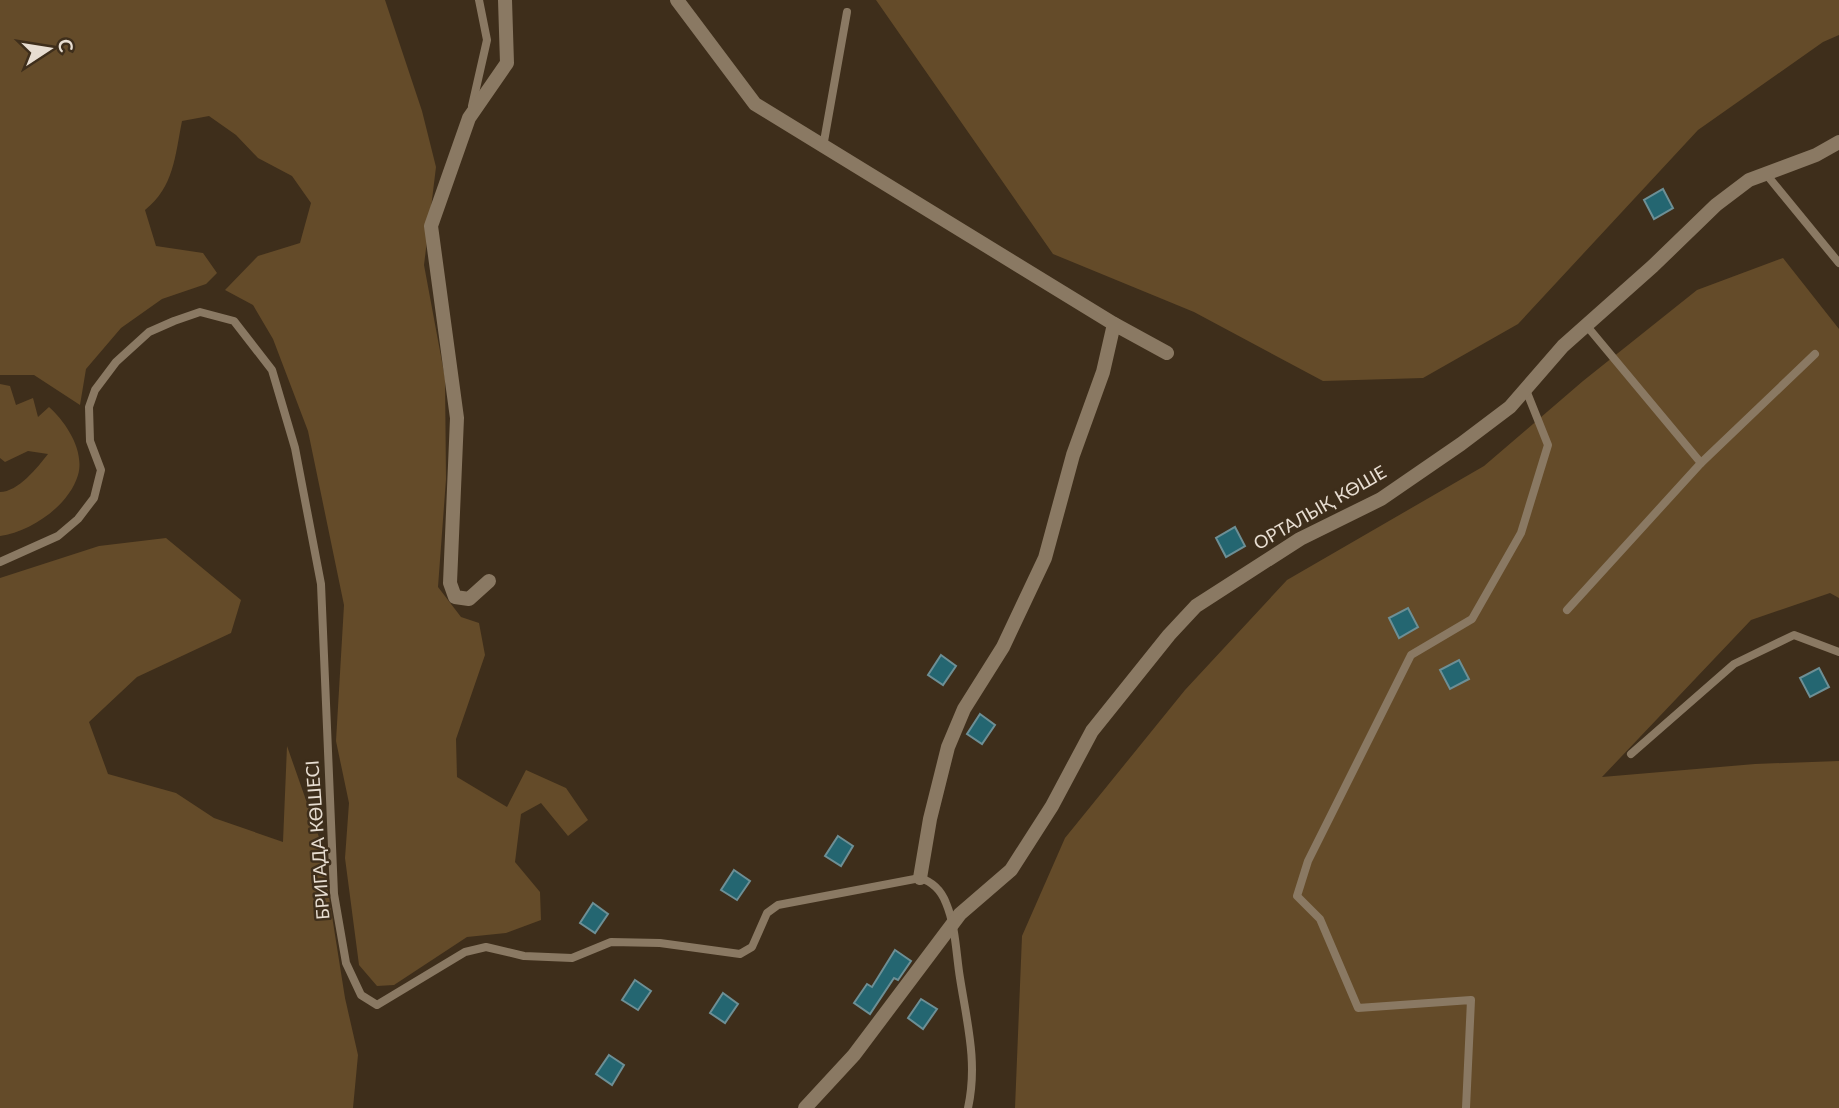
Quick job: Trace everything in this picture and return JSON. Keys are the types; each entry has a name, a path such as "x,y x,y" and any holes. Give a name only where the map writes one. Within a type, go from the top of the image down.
{"street":[{"path":"489,581 469,599 455,597 450,583 457,418 431,226 469,118 507,62 505,0"},
{"path":"677,0 755,104 1114,324 1167,353"},
{"name":"ОРТАЛЫҚ КӨШЕ","path":"805,1108 854,1055 965,910 1011,870 1039,829 1092,731 1169,635 1196,606 1300,539 1381,499 1510,407 1563,346 1716,205 1749,180 1816,155 1839,142"},
{"path":"920,878 948,747 964,709 1003,647 1045,558 1073,455 1103,372 1114,324"}],"lane":[{"path":"469,118 487,40 479,0"},
{"path":"823,147 847,12"},
{"path":"1766,174 1839,263"},
{"name":"БРИГАДА КӨШЕСІ","path":"0,562 58,536 78,519 93,498 101,470 90,441 89,407 95,390 116,362 149,332 174,321 200,312 234,321 272,370 295,448 321,584 334,894 346,963 361,995 377,1005 466,952 486,947 524,956 572,958 611,942 624,942 740,954 752,947 767,913 778,905 920,878"},
{"path":"1586,326 1701,463"},
{"path":"1567,610 1701,463 1815,354"},
{"path":"1466,1108 1471,1000 1358,1008 1321,919 1297,896 1308,862 1411,655 1472,619 1521,533 1548,444 1526,390"},
{"path":"1631,754 1734,664 1794,635 1839,652"},
{"path":"920,878 931,882 940,891 953,925 971,1035 974,1081 968,1108"}],"shaded area":[{"path":"0,0 385,0 422,111 436,167 424,265 445,378 446,479 438,587 461,617 479,623 485,655 456,739 457,777 507,807 526,770 566,788 588,820 568,836 541,803 521,814 515,862 540,892 541,920 506,933 467,937 394,985 377,986 359,965 345,858 349,803 336,741 344,605 308,431 273,339 253,305 225,290 258,256 300,243 311,203 292,176 258,158 236,135 209,116 182,121 168,181 155,201 145,210 156,246 203,253 217,273 206,284 162,299 121,328 86,369 80,405 34,375 0,375"},
{"path":"876,0 1839,0 1839,35 1823,42 1698,130 1518,324 1423,378 1323,381 1194,312 1053,254"},
{"path":"1783,258 1839,329 1839,598 1830,593 1751,620 1602,777 1755,764 1839,761 1839,1108 1015,1108 1022,936 1065,838 1185,690 1287,580 1484,466 1583,381 1697,290"},
{"path":"0,384 10,386 16,405 33,398 38,417 49,407 55,413 72,438 79,456 79,466 78,475 66,497 47,516 24,529 0,536 0,492 14,488 33,472 48,454 28,451 5,462 0,458"},
{"path":"166,538 241,600 231,633 137,677 89,722 108,774 176,793 214,818 283,842 287,746 320,840 345,998 358,1055 353,1108 0,1108 0,578 99,546"}],"building":[{"path":"1663,189 1673,208 1654,219 1644,200"},
{"path":"1235,527 1245,546 1226,557 1216,538"},
{"path":"1408,608 1418,627 1399,638 1389,618"},
{"path":"941,655 956,666 943,685 928,675"},
{"path":"1459,660 1469,679 1450,689 1440,670"},
{"path":"1819,668 1829,687 1810,697 1800,678"},
{"path":"980,714 995,725 982,744 967,734"},
{"path":"838,836 853,846 841,866 825,856"},
{"path":"734,870 750,881 737,900 721,890"},
{"path":"593,903 608,914 595,933 580,923"},
{"path":"895,950 911,961 898,980 894,978 870,1014 854,1003 867,984 872,987"},
{"path":"635,980 651,991 638,1010 622,1000"},
{"path":"723,993 738,1004 725,1023 710,1013"},
{"path":"921,999 937,1009 923,1029 908,1018"},
{"path":"609,1055 624,1065 612,1085 596,1074"}]}
